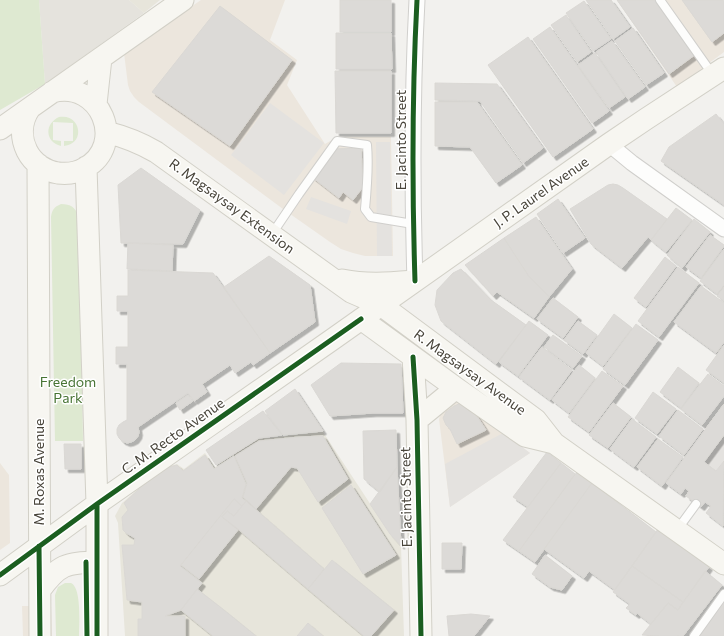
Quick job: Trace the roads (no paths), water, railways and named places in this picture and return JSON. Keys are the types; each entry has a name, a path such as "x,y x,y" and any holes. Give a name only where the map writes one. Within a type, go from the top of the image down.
{"main road":[{"path":"0,129 183,0"},
{"path":"96,104 101,58"},
{"name":"J. P. Laurel Avenue","path":"361,319 646,118 719,72"},
{"path":"30,108 24,119 22,135 27,151 32,158 49,171 61,174 75,172 86,168 101,152 106,139 106,126 102,114 96,104 83,94 76,91 60,90 52,92"},
{"name":"R. Magsaysay Extension","path":"106,132 130,138 142,143 272,234 351,292 381,305"},
{"name":"M. Roxas Avenue","path":"38,164 40,636"},
{"path":"86,168 97,504 97,636"},
{"path":"331,278 366,284 411,283 407,294 407,303 414,330"},
{"path":"351,292 361,319"},
{"name":"R. Magsaysay Avenue","path":"381,305 536,420 554,444 724,564"},
{"name":"C. M. Recto Avenue","path":"0,575 97,504 361,319"},
{"name":"R. Magsaysay Avenue","path":"361,319 525,436 554,444"},
{"name":"E. Jacinto Street","path":"413,357 422,636"},
{"path":"416,420 456,388"},
{"path":"40,590 55,572 63,567 75,563 97,562"}],"street":[{"name":"E. Jacinto Street","path":"411,283 414,69 417,0"},
{"path":"609,144 632,163 724,229"}],"lane":[{"path":"660,0 719,72"},
{"path":"272,234 337,141 368,145 367,193 365,209 371,217 413,224"},
{"path":"677,530 696,504"},
{"path":"694,636 724,594"}],"park label":[{"name":"Freedom Park","path":"68,390"}]}
